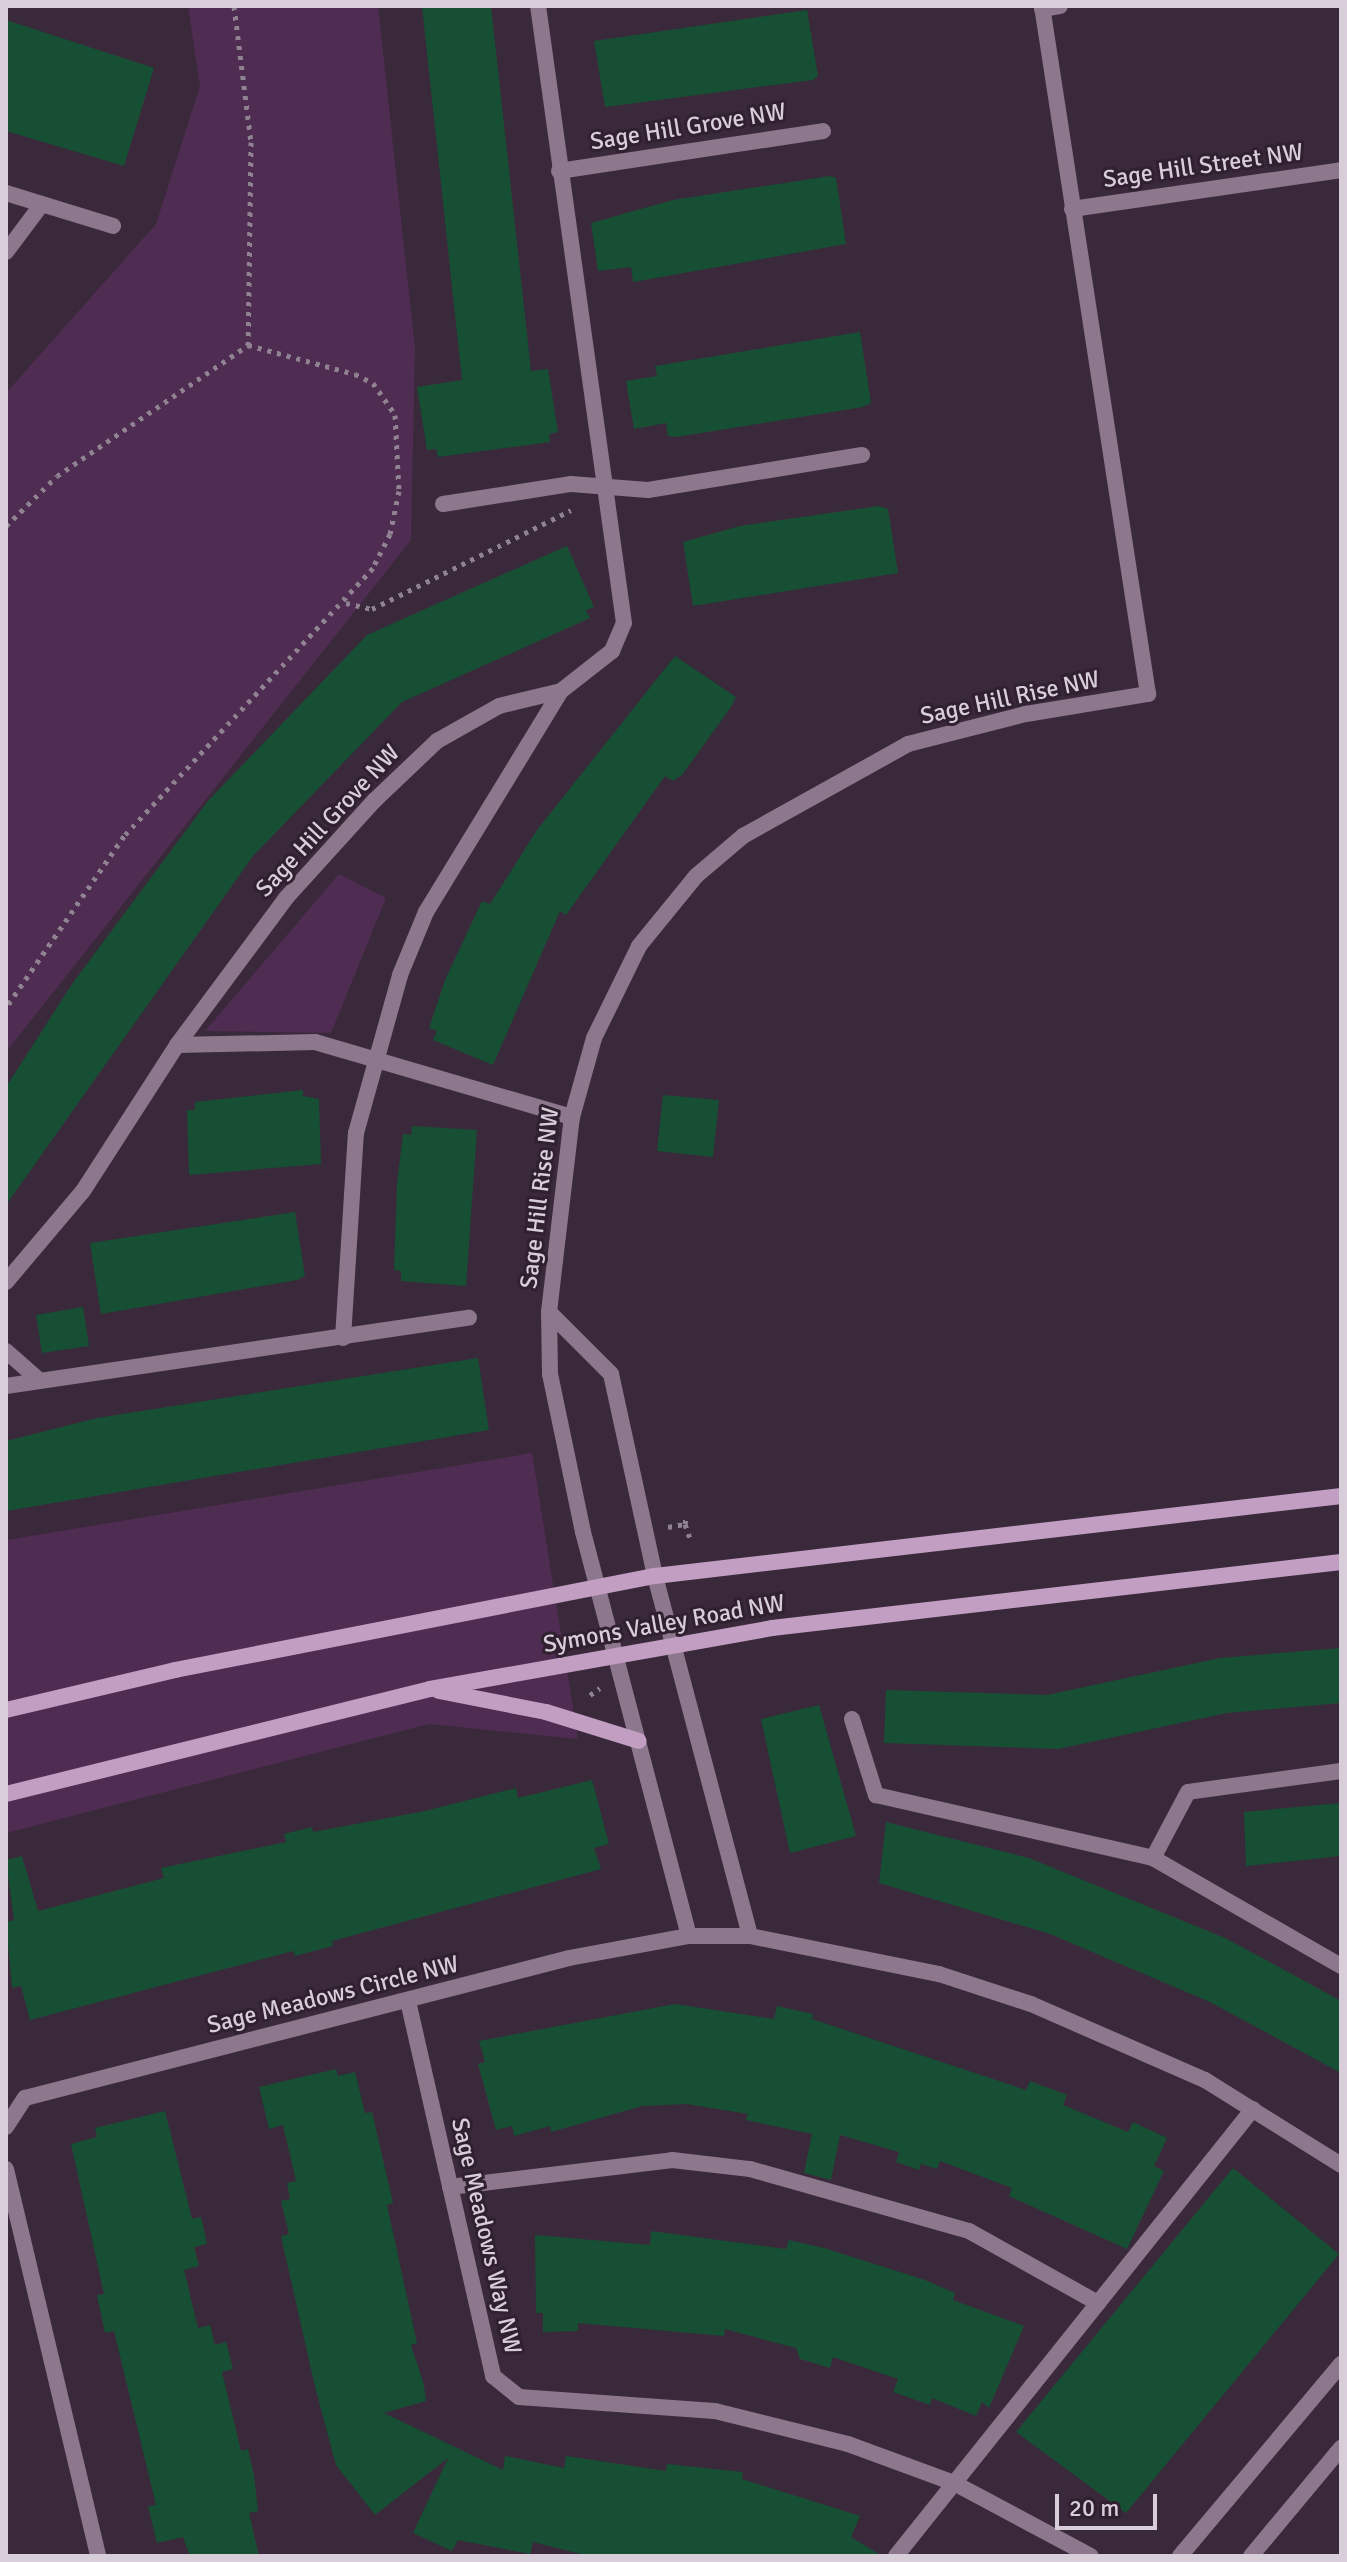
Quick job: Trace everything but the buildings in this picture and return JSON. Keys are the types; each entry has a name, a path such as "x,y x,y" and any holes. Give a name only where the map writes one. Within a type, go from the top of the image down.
{"main road":[{"name":"Symons Valley Road NW","path":"6,1710 655,1576 1341,1496"},
{"name":"Symons Valley Road NW","path":"6,1794 430,1689 674,1645 772,1628 1341,1562"},
{"path":"430,1689 557,1714 639,1741"}],"street":[{"name":"Sage Hill Grove NW","path":"343,1338 356,1133 372,1063 426,912 561,691 612,651 624,623 538,6"},
{"path":"1042,8 1060,6"},
{"name":"Sage Hill Rise NW","path":"597,1587 550,1374 549,1312 572,1117 594,1038 639,946 696,876 743,836 908,744 1026,714 1148,694 1042,8"},
{"name":"Sage Hill Grove NW","path":"559,171 823,131"},
{"name":"Sage Hill Street NW","path":"1072,209 1341,170"},
{"path":"6,193 39,208 113,226"},
{"path":"6,252 39,208"},
{"path":"443,504 571,484 648,490 862,455"},
{"name":"Sage Hill Grove NW","path":"6,1282 83,1191 177,1045 286,898 437,741 499,706 561,691"},
{"path":"177,1045 315,1042 372,1063 572,1117"},
{"name":"Sage Hill Rise NW","path":"549,1312 611,1374 655,1576"},
{"path":"6,1386 469,1318"},
{"path":"6,1351 40,1381"},
{"path":"655,1576 750,1936"},
{"path":"597,1587 689,1936"},
{"path":"852,1719 876,1795 1153,1858 1341,1966"},
{"path":"1153,1858 1188,1792 1341,1771"},
{"name":"Sage Meadows Circle NW","path":"6,2127 25,2098 569,1958 689,1936 750,1936 939,1974 1031,2004 1205,2080 1341,2165"},
{"name":"Sage Meadows Way NW","path":"408,2001 493,2376 519,2397 715,2411 848,2444 954,2483 1091,2556"},
{"path":"896,2556 1253,2109"},
{"path":"450,2187 672,2160 750,2169 969,2231 1098,2303"},
{"path":"6,2169 98,2556"},
{"path":"1180,2556 1341,2364"},
{"path":"1251,2556 1341,2448"}],"path":[{"path":"234,6 251,142 248,345"},
{"path":"6,526 57,476 248,345 355,374 373,383 395,415 400,478 390,534 346,603 124,836 6,1008"},
{"path":"346,603 372,609 571,513 571,484"},
{"path":"666,1527 685,1521 691,1541"}],"shaded area":[{"path":"188,6 378,6 415,348 411,540 6,1052 6,393 156,224 200,86"},
{"path":"339,874 386,898 331,1033 205,1031"},
{"path":"532,1453 578,1739 429,1724 6,1833 6,1540"}]}
